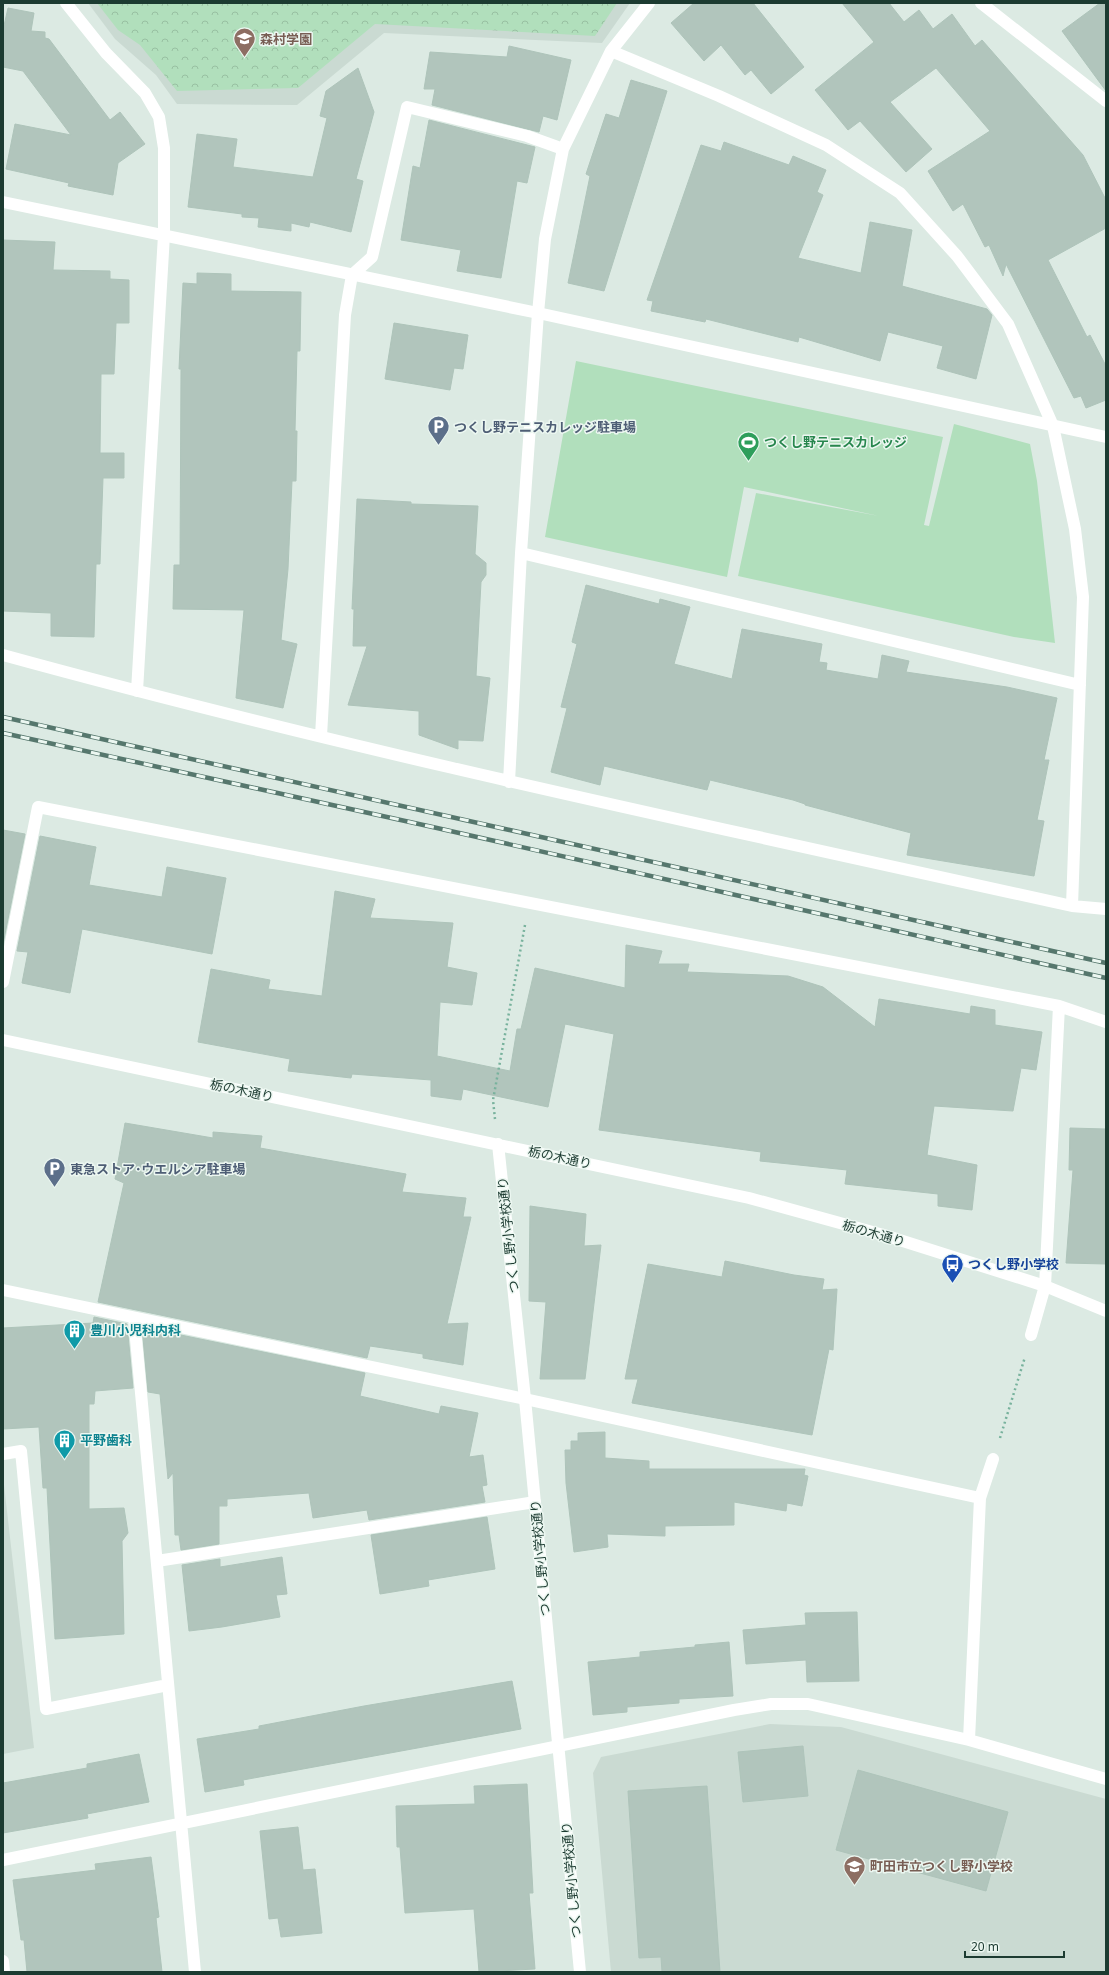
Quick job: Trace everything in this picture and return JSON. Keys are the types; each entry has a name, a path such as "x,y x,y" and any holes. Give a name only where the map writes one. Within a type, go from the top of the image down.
{"street":[{"path":"66,3 106,52 145,92 159,117 164,148 164,236 137,691"},
{"path":"509,782 521,553 538,313 545,239 563,149 611,51 649,3"},
{"path":"981,3 1106,101"},
{"path":"611,51 719,96 826,145 900,193 957,256 1008,324 1053,426 1075,529 1083,597 1072,906"},
{"path":"321,736 345,315 352,275 372,257 407,107 526,136 563,149"},
{"path":"3,202 538,313 1053,426 1106,436"},
{"path":"521,553 1080,685"},
{"path":"3,655 137,691 509,782 1072,906 1106,909"},
{"path":"3,982 38,807 1060,1006 1106,1022"},
{"path":"1031,1335 1045,1286 1060,1006"},
{"name":"栃の木通り","path":"3,1040 749,1198 887,1236 1045,1286 1106,1311"},
{"name":"つくし野小学校通り","path":"498,1144 525,1399 580,1972"},
{"path":"3,1290 525,1399 980,1498"},
{"path":"134,1318 195,1972"},
{"path":"3,1454 21,1451 46,1709 168,1685"},
{"path":"969,1740 980,1498 993,1459"},
{"path":"157,1561 535,1502"},
{"path":"3,1860 734,1710 771,1704 808,1704 969,1740 1106,1779"},
{"path":"3,1961 4,1972"}],"path":[{"path":"498,1144 493,1100 529,903"},
{"path":"993,1459 1031,1335"}],"shaded area":[{"name":"森村学園","path":"88,3 630,3 602,43 384,33 297,105 177,104 156,75 115,39"},
{"path":"3,1476 34,1748 3,1754"},
{"name":"町田市立つくし野小学校","path":"770,1724 841,1727 1106,1799 1106,1972 611,1972 593,1773 601,1757"}],"green space":[{"name":"森村学園","path":"97,3 617,3 595,36 375,24 298,88 177,91 140,45 118,30"},
{"path":"576,361 943,437 924,525 929,526 954,424 1030,444 1037,481 1055,643 1014,637 738,576 756,493 879,516 744,487 727,577 545,537"}],"building":[{"path":"694,3 753,3 804,67 771,94 751,70 745,75 721,45 704,61 671,23"},
{"path":"842,3 889,3 904,22 919,10 933,29 952,14 975,46 982,40 1083,155 1106,200 1106,228 1048,260 1087,337 1090,335 1106,366 1106,400 1086,408 1081,396 1074,398 1006,264 1003,276 989,245 985,247 963,204 953,211 928,171 990,131 936,68 890,102 932,149 906,172 860,121 848,130 815,90 874,42"},
{"path":"1100,3 1106,3 1106,91 1062,31"},
{"path":"8,8 34,13 31,31 45,32 45,38 49,39 110,120 120,112 145,144 118,163 113,195 68,186 69,183 6,169 15,124 71,135 23,71 3,67 3,30"},
{"path":"509,46 571,60 557,120 543,116 539,132 432,105 435,89 424,89 430,52 507,57"},
{"path":"358,68 374,112 356,179 363,181 351,232 310,222 309,227 291,223 291,231 258,227 259,218 242,217 242,214 188,207 197,134 237,139 233,167 313,177 327,118 320,116 326,91"},
{"path":"631,80 667,91 604,291 568,283 590,176 586,174 606,114 619,118"},
{"path":"429,120 535,147 527,183 517,181 501,278 457,271 461,250 401,240 413,166 420,168"},
{"path":"724,142 789,165 793,156 826,170 817,192 823,195 798,258 861,273 870,222 912,230 902,286 987,309 992,315 976,379 937,368 943,346 888,332 880,361 799,337 798,342 706,319 705,322 651,311 653,301 647,300 701,145 721,151"},
{"path":"3,240 55,242 53,270 110,271 110,279 129,280 129,323 116,323 114,374 101,374 100,453 124,453 124,478 103,478 100,564 96,564 94,637 51,636 51,613 3,611"},
{"path":"197,273 231,274 231,291 301,292 300,351 297,351 295,431 297,431 296,481 292,481 288,569 281,640 297,644 283,708 236,698 244,610 173,609 174,565 180,565 181,369 179,369 183,283 197,284"},
{"path":"394,323 468,335 463,369 454,368 450,390 385,379"},
{"path":"357,499 411,502 411,504 478,506 475,554 486,563 486,575 481,582 476,676 490,678 483,741 458,740 458,749 419,735 419,711 348,705 367,646 353,646 354,609 352,609"},
{"path":"586,585 659,604 660,599 690,607 674,664 732,679 742,629 822,644 819,662 827,663 826,670 878,679 882,655 909,661 906,672 1007,687 1057,698 1044,760 1049,760 1037,820 1044,821 1034,876 907,855 911,833 805,805 793,800 710,780 707,790 604,766 600,785 551,772 567,708 561,707 577,644 572,642"},
{"path":"3,830 25,834 3,944"},
{"path":"40,836 96,847 89,885 162,897 167,867 226,878 212,954 82,929 70,993 22,983 28,952 17,951"},
{"path":"335,891 375,899 370,918 453,923 447,967 477,973 472,1005 440,1002 437,1056 510,1071 517,1029 521,1029 535,968 625,988 626,945 662,951 658,964 689,964 687,972 788,976 823,987 875,1027 879,999 970,1014 971,1006 995,1010 995,1025 1042,1032 1036,1070 1021,1068 1013,1111 934,1106 927,1155 977,1165 972,1210 938,1206 938,1194 845,1184 847,1170 760,1161 761,1152 599,1130 614,1034 565,1024 548,1107 463,1089 461,1100 431,1096 431,1080 352,1074 351,1078 288,1071 290,1059 198,1042 211,969 270,980 268,989 322,996"},
{"path":"125,1123 213,1138 213,1132 262,1136 260,1148 406,1174 402,1192 466,1198 463,1217 471,1217 447,1324 468,1323 463,1365 423,1358 423,1354 370,1346 367,1358 98,1302 124,1183 115,1179"},
{"path":"1070,1128 1106,1129 1106,1264 1066,1263 1073,1170 1069,1170"},
{"path":"530,1206 586,1214 584,1246 601,1245 585,1379 540,1379 546,1302 529,1301"},
{"path":"725,1261 794,1275 824,1279 822,1290 837,1289 833,1350 829,1349 812,1435 632,1403 638,1379 625,1379 648,1264 722,1277"},
{"path":"94,1317 127,1324 133,1388 95,1391 94,1404 89,1404 89,1509 124,1508 128,1533 122,1541 124,1634 55,1639 47,1488 43,1488 39,1427 3,1429 3,1328 93,1323"},
{"path":"142,1327 365,1373 360,1396 439,1414 441,1406 478,1413 469,1457 483,1455 487,1485 482,1486 485,1502 369,1520 367,1510 313,1518 309,1493 227,1499 227,1506 219,1506 219,1544 181,1550 179,1535 175,1535 173,1473 168,1479 160,1394 148,1392"},
{"path":"605,1432 605,1458 649,1461 649,1469 805,1469 804,1475 808,1476 802,1506 787,1503 786,1511 734,1502 734,1525 665,1526 665,1536 607,1534 608,1547 574,1552 566,1483 565,1450 571,1450 571,1441 578,1441 578,1433"},
{"path":"487,1517 495,1569 428,1580 429,1586 380,1594 371,1535"},
{"path":"282,1557 287,1594 276,1595 280,1617 189,1631 182,1565 220,1559 220,1567"},
{"path":"857,1612 859,1681 807,1682 806,1660 746,1664 743,1630 806,1625 805,1613"},
{"path":"729,1642 733,1696 679,1699 679,1703 627,1707 627,1712 593,1715 588,1662 640,1657 640,1652"},
{"path":"512,1681 521,1729 243,1780 244,1785 205,1792 197,1739 259,1729 259,1726 364,1706"},
{"path":"803,1746 808,1796 743,1802 738,1752"},
{"path":"139,1754 149,1802 87,1814 88,1818 3,1833 3,1783 87,1768 87,1764"},
{"path":"858,1770 1008,1812 986,1891 836,1850"},
{"path":"527,1784 533,1893 529,1893 535,1969 479,1972 474,1909 405,1913 400,1847 397,1847 396,1806 475,1804 474,1786"},
{"path":"707,1786 720,1972 662,1972 661,1957 639,1958 628,1791"},
{"path":"298,1827 303,1870 315,1869 322,1933 281,1937 278,1918 269,1919 260,1831"},
{"path":"151,1857 159,1917 156,1918 162,1972 27,1972 24,1940 21,1940 13,1880 96,1870 95,1864"}],"railway":[{"path":"3,717 1106,963"},
{"path":"3,733 428,826 1106,978"}],"place":[{"name":"森村学園","path":"245,58"},
{"name":"つくし野テニスカレッジ駐車場","path":"439,446"},
{"name":"つくし野テニスカレッジ","path":"748,462"},
{"name":"東急ストア･ウエルシア駐車場","path":"54,1188"},
{"name":"つくし野小学校","path":"953,1284"},
{"name":"豊川小児科内科","path":"75,1350"},
{"name":"平野歯科","path":"65,1460"},
{"name":"町田市立つくし野小学校","path":"855,1886"}]}
